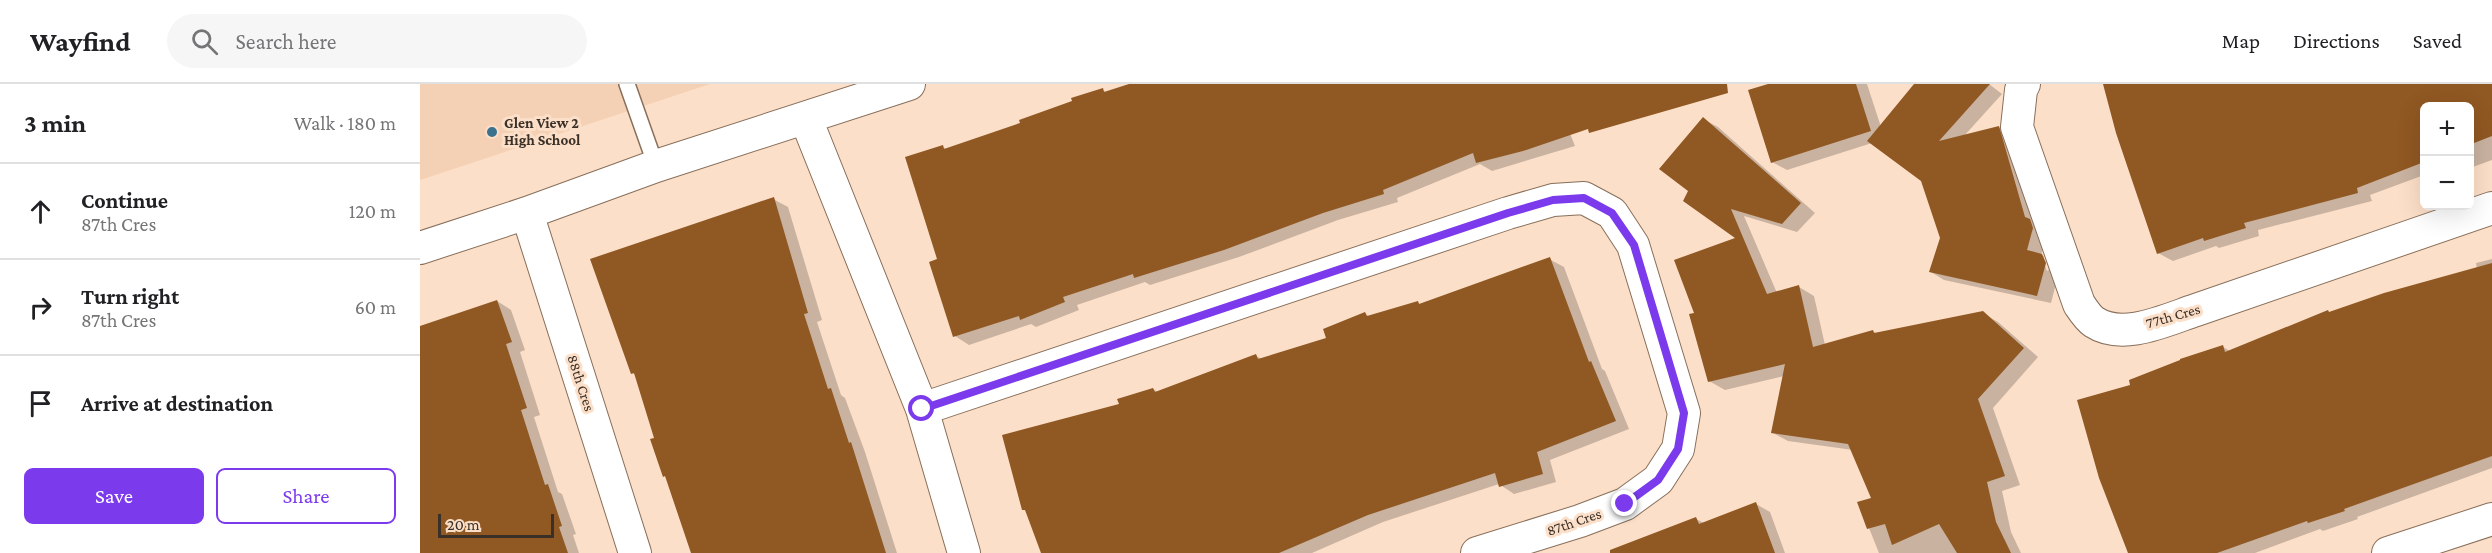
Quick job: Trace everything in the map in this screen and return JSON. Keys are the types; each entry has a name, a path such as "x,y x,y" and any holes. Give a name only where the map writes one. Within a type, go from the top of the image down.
{"street":[{"path":"420,248 527,213 656,166 909,84"},
{"name":"77th Cres","path":"2024,84 2017,127 2079,304 2093,322 2117,331 2158,322 2196,310 2492,208"},
{"path":"806,119 922,409 964,553"},
{"name":"87th Cres","path":"922,409 1508,213 1553,200 1584,198 1612,213 1634,245 1684,413 1678,449 1658,480 1625,504 1580,521 1477,553"},
{"name":"88th Cres","path":"527,213 635,553"},
{"path":"2388,553 2492,519"}],"lane":[{"path":"627,84 656,166"}],"shaded area":[{"name":"Glen View 2 High School","path":"420,84 710,84 420,180"}],"building":[{"path":"1129,84 1727,84 1728,93 1589,133 1588,129 1523,151 1476,163 1473,153 1383,190 1384,194 1323,213 1224,250 1134,278 1133,274 1063,297 1065,302 1020,320 1019,316 953,337 929,262 937,259 905,157 943,145 944,149 1020,123 1019,120 1072,101 1071,98 1103,88 1104,92"},
{"path":"1768,84 1856,84 1871,131 1771,163 1748,90"},
{"path":"1914,84 1990,84 1939,141 1999,126 2025,217 2030,219 2033,228 2027,250 2042,254 2046,263 2037,296 1929,272 1940,238 1921,181 1867,141"},
{"path":"2103,84 2492,84 2492,136 2474,143 2474,102 2420,102 2420,164 2357,188 2358,193 2244,223 2246,228 2204,241 2203,238 2157,254 2116,133"},
{"path":"1703,117 1801,203 1782,224 1731,209 1767,294 1799,285 1813,347 1873,330 1874,333 1983,311 2024,348 1978,399 2005,476 1987,482 1996,522 2011,553 1957,553 1939,524 1892,545 1885,524 1867,529 1857,502 1871,498 1848,444 1771,433 1785,364 1708,382 1689,314 1694,313 1674,260 1735,238 1683,201 1688,191 1659,169"},
{"path":"774,197 808,313 804,314 828,389 831,388 849,443 851,442 886,553 691,553 650,439 654,438 634,373 631,374 590,259"},
{"path":"1550,257 1589,362 1591,361 1616,421 1537,452 1543,474 1499,487 1495,473 1368,515 1279,553 1041,553 1025,510 1022,510 1002,435 1119,404 1117,399 1153,388 1155,392 1256,354 1258,359 1326,338 1323,329 1365,312 1367,316 1418,301 1419,304"},
{"path":"2492,263 2492,456 2344,509 2345,511 2308,523 2307,521 2217,553 2128,553 2099,478 2077,400 2130,385 2129,380 2180,359 2223,345 2225,352 2328,310 2329,312 2384,293"},
{"path":"497,300 512,342 506,344 527,408 521,410 545,485 548,484 562,526 559,527 568,553 420,553 420,326"},
{"path":"1756,502 1775,553 1610,553 1610,550 1696,517 1699,524"}],"place":[{"name":"Glen View 2 High School","path":"492,132"}],"route":[{"path":"922,409 1508,213 1553,200 1584,198 1612,213 1634,245 1684,413 1678,449 1658,480 1625,504"}]}
